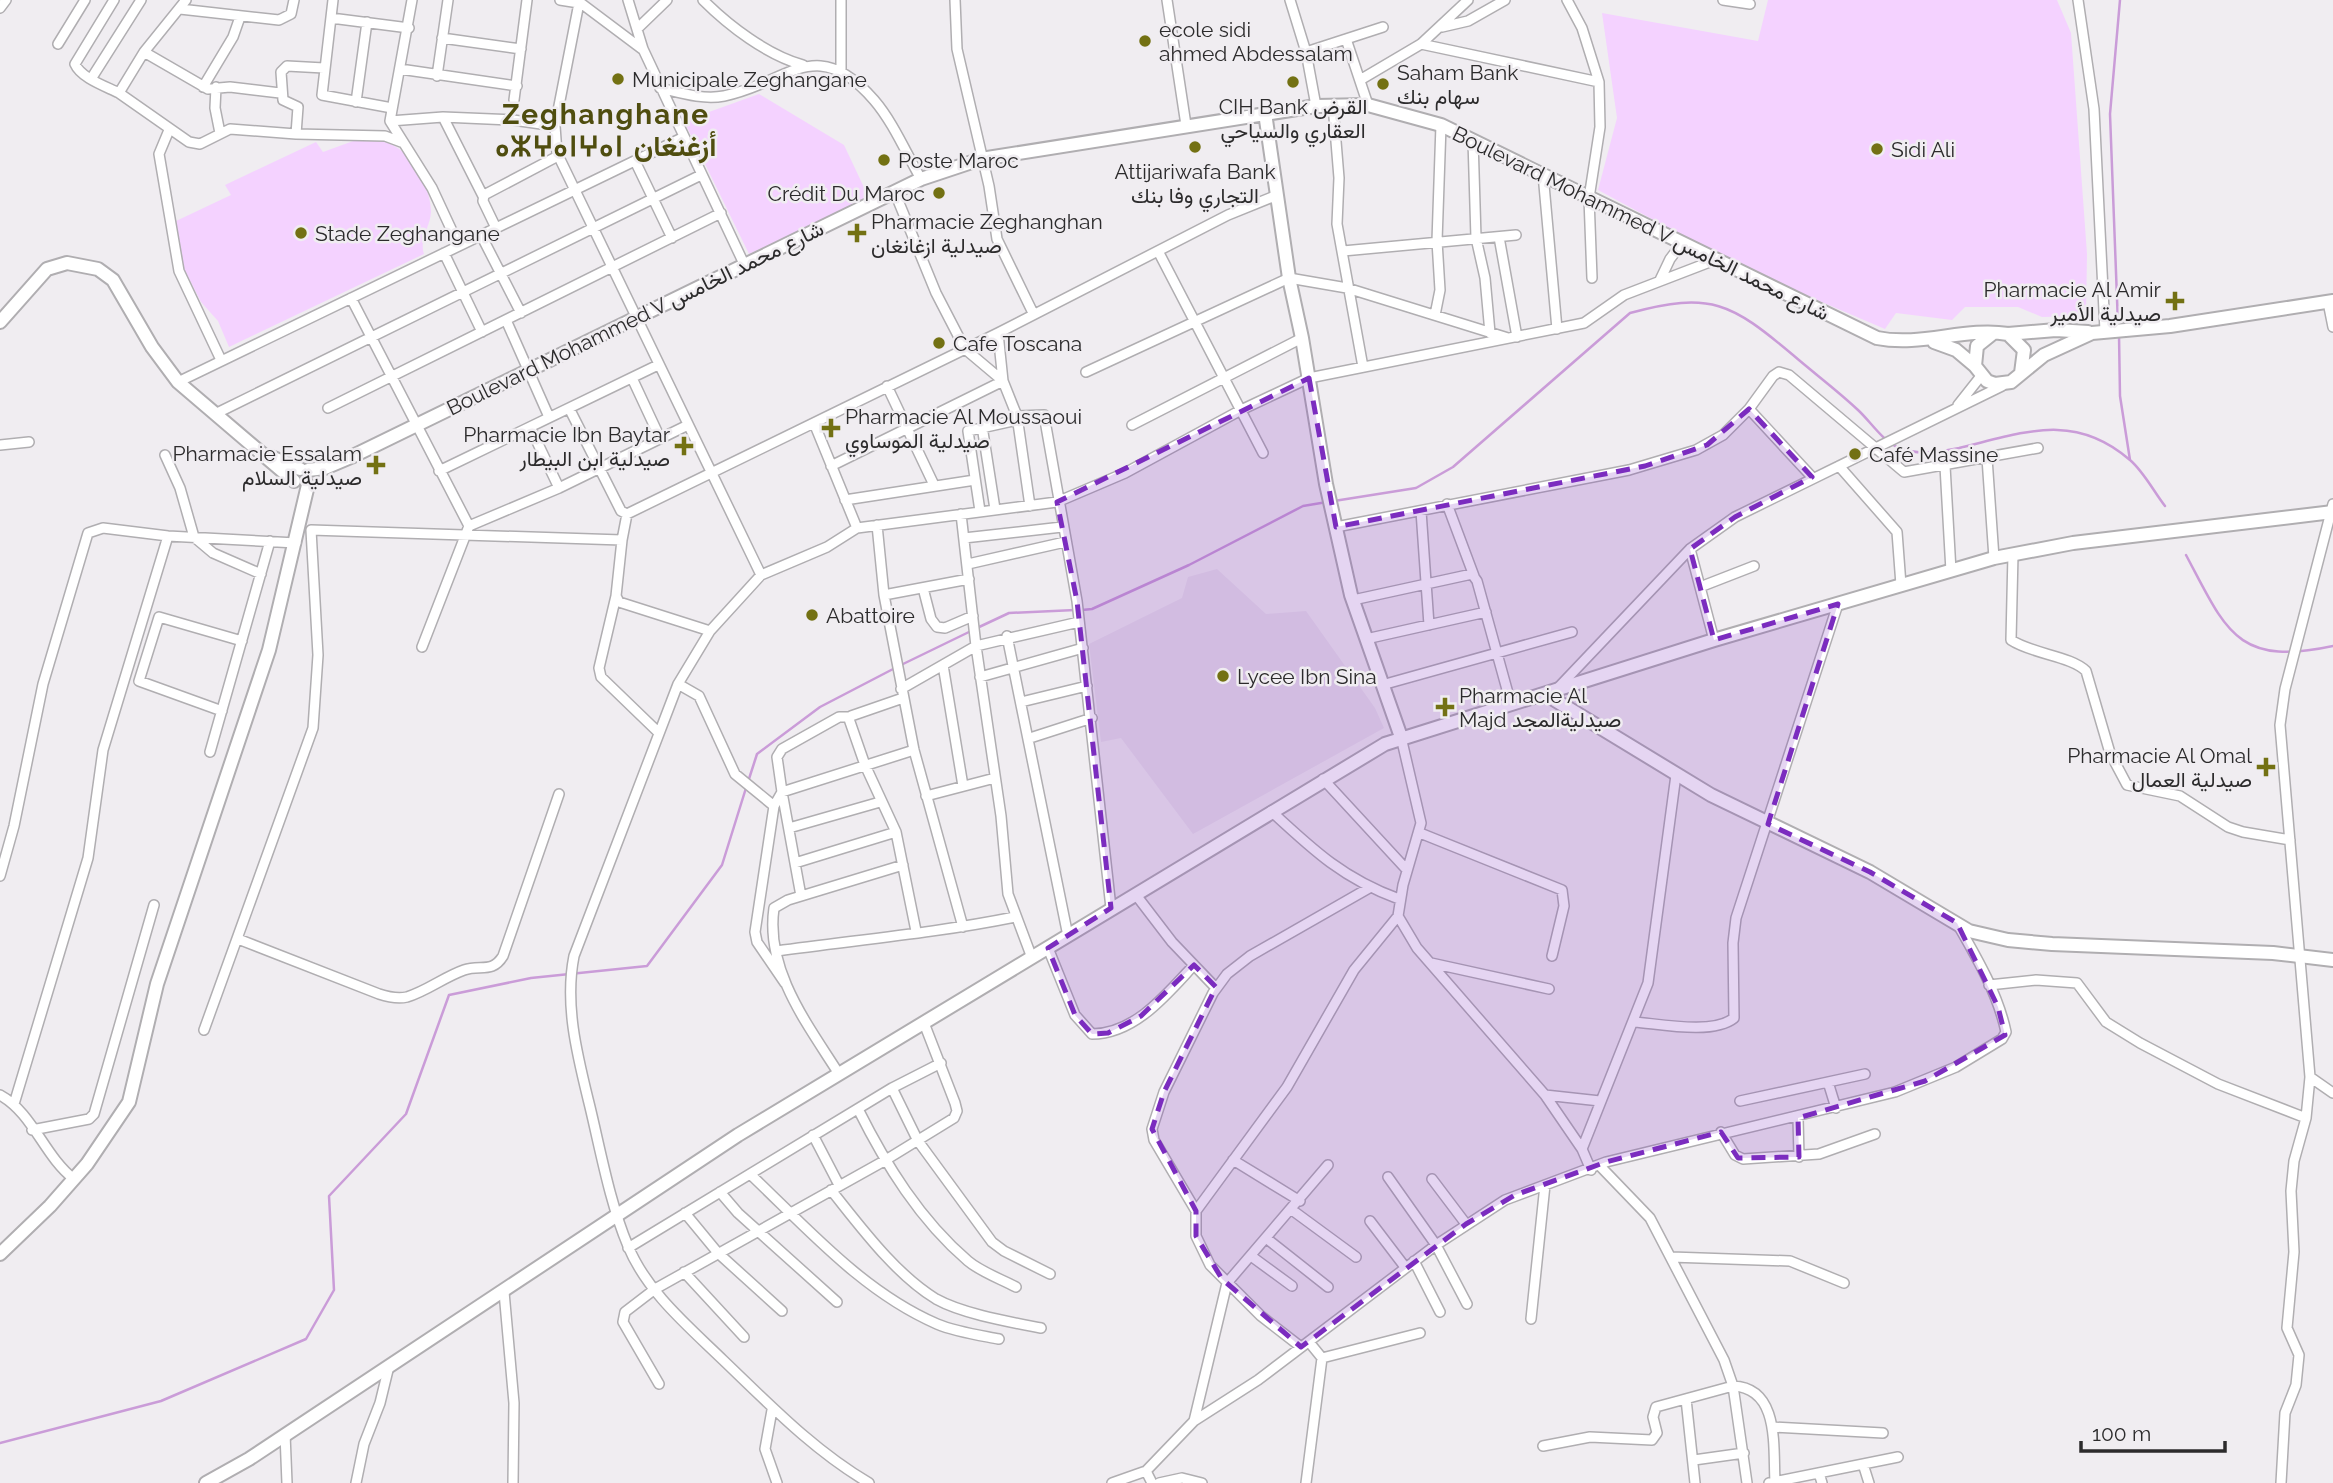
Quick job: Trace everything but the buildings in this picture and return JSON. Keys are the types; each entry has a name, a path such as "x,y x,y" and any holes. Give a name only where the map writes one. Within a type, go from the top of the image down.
{"street":[{"path":"0,8 6,0"},
{"path":"58,44 85,0"},
{"path":"114,0 75,64 77,69 118,93 169,130 196,144 207,142 230,130 385,136 401,142"},
{"path":"91,79 141,0"},
{"path":"118,93 145,52 186,0"},
{"path":"180,9 240,17 284,19 293,10 295,0"},
{"path":"333,0 322,95 392,108"},
{"path":"412,0 390,121 401,142 423,172 459,246"},
{"path":"437,76 448,0"},
{"path":"514,100 527,0"},
{"path":"559,0 578,1 643,49"},
{"path":"628,0 643,49 660,88 745,266"},
{"path":"638,28 667,0"},
{"path":"703,0 775,54 803,65 820,65 841,72 879,106 921,179"},
{"path":"841,0 841,72"},
{"path":"955,0 957,49 989,186 997,239 1033,313"},
{"path":"1167,0 1186,125"},
{"path":"1290,0 1306,52 1316,106"},
{"path":"1360,80 1421,44 1443,27 1468,0"},
{"path":"1443,27 1468,21 1505,0"},
{"path":"1567,0 1582,28 1599,82 1600,127 1589,198 1592,278"},
{"path":"1723,0 1750,4"},
{"path":"2078,0 2094,109 2104,331"},
{"path":"578,1 555,126 558,156 761,575"},
{"path":"203,87 233,37 240,17"},
{"path":"331,18 409,28"},
{"path":"356,102 367,22"},
{"path":"1306,52 1382,27"},
{"path":"442,38 521,49"},
{"path":"1346,39 1368,105"},
{"path":"1421,44 1599,82"},
{"path":"145,52 203,87 280,93"},
{"path":"660,88 717,97 757,85 803,65"},
{"path":"296,134 298,107 286,102 280,93 281,72 285,67 324,68"},
{"path":"400,69 517,86"},
{"path":"216,88 215,108 220,133"},
{"path":"1333,105 1339,178 1337,225 1363,367"},
{"name":"Boulevard Mohammed V شارع محمد الخامس","path":"303,478 921,179 981,159 1316,106 1368,105 1441,125 1877,338 1930,341 1992,334"},
{"path":"1265,113 1275,196 1289,278 1303,338 1334,520 1353,600 1401,737 1420,818 1420,833 1399,899 1398,916 1407,935 1429,963 1545,1095 1595,1167 1650,1218 1724,1360 1733,1386 1747,1483"},
{"path":"390,121 443,117 513,120 555,126"},
{"path":"443,117 496,228"},
{"path":"1435,315 1440,290 1437,241 1441,125"},
{"path":"169,130 159,151 159,162 179,271 221,360"},
{"path":"177,382 684,137"},
{"path":"1473,140 1476,238 1485,278 1490,333"},
{"path":"483,196 558,156"},
{"path":"635,161 672,238"},
{"path":"1544,174 1557,329"},
{"path":"217,413 701,175"},
{"path":"895,193 936,293 965,349 1003,381"},
{"path":"627,514 998,333 1158,251 1275,196"},
{"path":"328,408 721,213"},
{"path":"481,235 521,313"},
{"path":"1343,251 1516,235"},
{"path":"1499,237 1513,338"},
{"path":"1660,281 1682,243"},
{"path":"1158,251 1263,453"},
{"path":"444,253 482,332"},
{"path":"869,1483 827,1455 772,1410 672,1312 655,1289 628,1248 582,1075 568,986 575,956 678,684 709,631 761,575 827,547 857,528 1057,502 1125,473 1241,410 1309,378 1584,323 1617,299 1714,260"},
{"path":"0,322 47,270 67,263 89,266 113,281 156,354 177,382 265,455 303,478 303,515 318,655 317,707 313,728 204,1030"},
{"path":"1086,372 1289,278 1347,288 1513,338"},
{"path":"351,298 468,530"},
{"path":"1952,411 1978,371 1977,346 1992,334 2056,330 2104,331 2331,302 2333,327"},
{"path":"506,320 549,417"},
{"path":"1550,692 1690,549 1735,517 2011,382 2056,347 2104,331"},
{"path":"998,333 1003,381 1017,418 1030,506"},
{"path":"2008,334 2024,350 2021,373"},
{"path":"1132,425 1303,338"},
{"name":"Boulevard Mohammed V شارع محمد الخامس","path":"1930,341 1956,350 1978,371"},
{"path":"439,471 658,365"},
{"path":"1978,371 1995,384 2011,382"},
{"path":"1334,520 1421,511 1666,460 1716,440 1749,410 1773,376 1781,373 1788,375 1904,472 2038,448"},
{"path":"632,378 660,439"},
{"path":"831,466 1003,381"},
{"path":"887,386 934,485"},
{"path":"569,408 621,511 627,514"},
{"path":"1749,410 1812,477"},
{"path":"980,511 968,431 1017,418 1044,415 1057,502 1077,601 1111,908"},
{"path":"814,423 857,528"},
{"path":"422,647 468,530 688,425"},
{"path":"982,426 995,509"},
{"path":"530,427 559,488"},
{"path":"0,445 29,442"},
{"path":"164,455 180,488 194,537 212,553 261,575"},
{"path":"1987,458 1994,558"},
{"path":"1839,466 1897,532 1901,584"},
{"path":"1945,466 1951,571"},
{"path":"845,500 975,480"},
{"path":"1447,504 1475,576 1511,704"},
{"path":"207,1483 504,1292 738,1135 1323,779 1401,737 1714,640 1994,558 2073,543 2332,509 2291,666 2280,726 2310,1077 2306,1118 2296,1151 2291,1191 2294,1252 2287,1328 2299,1354 2296,1385 2284,1413 2281,1483"},
{"path":"1421,511 1429,625"},
{"path":"627,514 617,596 599,668 601,677 659,733"},
{"path":"961,514 975,645 995,778 1008,894 1032,958"},
{"path":"877,526 884,595 914,750 963,927"},
{"path":"964,538 1062,527"},
{"path":"0,876 14,826 43,684 88,533 103,528 168,537 296,543"},
{"path":"305,529 468,530 622,540"},
{"path":"0,1254 74,1179 115,1126 129,1102 157,984 241,740 269,650 296,543 305,529"},
{"path":"14,1104 88,858 103,750 168,537"},
{"path":"210,752 271,541"},
{"path":"968,564 1065,542"},
{"path":"1690,549 1714,640"},
{"path":"2013,554 2011,640 2051,658 2077,665 2086,671 2110,753 2127,785 2180,796 2228,827 2290,840"},
{"path":"1700,587 1754,566"},
{"path":"1353,600 1467,573 1475,576"},
{"path":"884,595 970,579"},
{"path":"923,588 931,619 937,628 973,620"},
{"path":"617,596 626,607 709,631"},
{"path":"1634,1022 1694,1027 1720,1024 1734,1018 1735,925 1838,604"},
{"path":"1366,639 1486,612"},
{"path":"222,711 139,681 159,617 242,641"},
{"path":"800,896 776,757 782,749 839,718 850,717 902,693 975,645 1079,621"},
{"path":"1382,685 1572,632"},
{"path":"1007,636 1069,936"},
{"path":"980,677 1015,670 1083,648"},
{"path":"943,665 963,786"},
{"path":"678,684 699,696 736,774 774,806"},
{"path":"1021,702 1087,686"},
{"path":"1550,692 1676,775 1768,824 1870,872 1979,934 2052,944 2299,955 2333,960"},
{"path":"850,717 865,765 896,832 916,931"},
{"path":"1030,738 1092,718"},
{"path":"839,1074 785,983 757,942 755,932 774,806 782,792 914,750"},
{"path":"1582,1149 1634,1022 1651,964 1676,775"},
{"path":"926,796 995,778"},
{"path":"1323,779 1407,870"},
{"path":"238,939 379,994 398,998 465,970 491,968 497,965 503,956 559,794"},
{"path":"789,828 880,802"},
{"path":"1271,811 1317,855 1369,888 1399,899"},
{"path":"795,863 896,832"},
{"path":"1420,833 1562,890 1564,906 1552,956"},
{"path":"785,983 777,951 774,908 779,903 903,865"},
{"path":"1196,1211 1154,1140 1152,1129 1164,1092 1216,988 1239,962 1369,888"},
{"path":"1136,895 1216,988"},
{"path":"32,1130 89,1119 94,1114 154,905"},
{"path":"1322,1358 1227,1283 1210,1265 1200,1247 1194,1223 1196,1211 1287,1087 1347,980 1398,916"},
{"path":"777,951 1015,918"},
{"path":"1112,1483 1146,1471 1194,1421 1305,1344 1405,1267 1505,1200 1595,1167 1654,1153 1721,1132 1798,1118 1925,1081 2002,1039 2006,1029 1989,985 1957,923"},
{"path":"1048,948 1075,1014 1092,1034 1108,1033 1141,1016 1194,965"},
{"path":"1429,963 1549,989"},
{"path":"1989,985 2036,980 2077,983 2106,1022 2140,1043 2218,1084 2306,1118"},
{"path":"659,1384 623,1316 655,1289 884,1161 957,1113 924,1023"},
{"path":"628,1248 892,1088 940,1063"},
{"path":"1740,1101 1865,1074"},
{"path":"2310,1077 2333,1093"},
{"path":"1828,1082 1836,1108"},
{"path":"892,1088 918,1141 992,1242 1012,1256 1050,1274"},
{"path":"0,1095 14,1104 58,1166 74,1179"},
{"path":"1545,1095 1600,1101"},
{"path":"858,1109 884,1161 916,1204 968,1261 1016,1287"},
{"path":"1798,1118 1799,1157"},
{"path":"1721,1132 1738,1158 1799,1157 1839,1149 1875,1134"},
{"path":"813,1135 835,1187 879,1250 938,1300 1041,1328"},
{"path":"1233,1160 1300,1201"},
{"path":"1194,1421 1227,1283 1300,1201 1328,1165"},
{"path":"750,1174 836,1256 888,1297 937,1324 999,1339"},
{"path":"1388,1177 1436,1245 1467,1304"},
{"path":"1432,1179 1466,1224"},
{"path":"1531,1319 1545,1185"},
{"path":"720,1192 757,1231 836,1302"},
{"path":"1292,1210 1356,1257"},
{"path":"685,1213 718,1253 782,1311"},
{"path":"1370,1221 1405,1267"},
{"path":"1266,1238 1328,1287"},
{"path":"1251,1256 1292,1286"},
{"path":"1671,1257 1790,1261 1844,1283"},
{"path":"1414,1261 1440,1312"},
{"path":"684,1272 744,1337"},
{"path":"504,1292 513,1391 513,1483"},
{"path":"1322,1358 1420,1332"},
{"path":"1306,1483 1322,1358"},
{"path":"356,1483 358,1465 380,1403 389,1366"},
{"path":"1543,1446 1590,1437 1652,1440 1657,1433 1654,1409 1733,1386 1750,1389 1768,1408 1772,1427 1772,1482 1898,1457"},
{"path":"1686,1399 1695,1483"},
{"path":"772,1410 765,1449 777,1483"},
{"path":"1772,1427 1883,1433"},
{"path":"285,1434 287,1483"},
{"path":"1693,1460 1744,1452"},
{"path":"1863,1464 1869,1483"},
{"path":"1146,1471 1152,1483"},
{"path":"1819,1473 1822,1483"},
{"path":"1159,1483 1182,1478 1202,1483"}],"highlighted area":[{"path":"1309,378 1336,527 1645,466 1707,445 1749,409 1812,477 1735,517 1690,549 1714,640 1838,604 1768,824 1870,872 1957,923 1998,1007 2005,1035 1925,1081 1798,1118 1799,1157 1738,1158 1721,1132 1606,1162 1515,1195 1466,1224 1301,1347 1222,1279 1196,1236 1196,1211 1152,1129 1164,1092 1216,987 1194,965 1141,1016 1108,1033 1092,1034 1075,1015 1048,948 1111,908 1077,601 1057,502"}],"shaded area":[{"path":"1768,0 2057,0 2071,33 2087,254 2086,316 2042,317 2018,307 1965,307 1952,320 1896,313 1885,329 1745,269 1598,190 1617,118 1602,13 1758,41"},
{"path":"759,94 844,145 869,198 749,254 684,121"},
{"name":"Stade Zeghangane","path":"356,140 381,141 393,145 417,169 427,191 431,212 423,243 424,254 229,347 218,321 201,302 182,265 176,221 231,195 225,185 316,142 323,152"},
{"name":"Lycee Ibn Sina","path":"1217,569 1266,614 1306,611 1375,708 1384,728 1193,834 1121,738 1101,742 1089,644 1182,598 1188,577"}],"waterway":[{"path":"2118,325 2110,114 2120,0"},
{"path":"1334,501 1416,488 1453,467 1630,313 1658,306 1701,303 1719,306 1753,323 1863,414 1881,435 1897,447 1912,452 1935,452 2047,430 2089,435 2130,460 2165,506"},
{"path":"2119,335 2120,396 2130,460"},
{"path":"1082,610 1092,609 1189,565 1303,506 1327,502"},
{"path":"2186,555 2212,604 2225,622 2238,636 2254,646 2275,651 2300,651 2333,646"},
{"path":"977,628 1009,613 1075,610"},
{"path":"901,665 971,631"},
{"path":"748,782 757,754 820,707 895,668"},
{"path":"0,1443 161,1401 306,1339 334,1290 329,1196 406,1114 449,995 531,978 647,966 722,865 746,788"}],"place":[{"name":"ecole sidi ahmed Abdessalam","path":"1145,41"},
{"name":"Municipale Zeghangane","path":"618,79"},
{"name":"CIH Bank القرض العقاري والسياحي","path":"1293,82"},
{"name":"Saham Bank سهام بنك","path":"1383,84"},
{"name":"Attijariwafa Bank التجاري وفا بنك","path":"1195,147"},
{"name":"Sidi Ali","path":"1877,149"},
{"name":"Poste Maroc","path":"884,160"},
{"name":"Crédit Du Maroc","path":"939,193"},
{"name":"Stade Zeghangane","path":"301,233"},
{"name":"Pharmacie Zeghanghan صيدلية ازغانغان","path":"857,233"},
{"name":"Pharmacie Al Amir صيدلية الأمير","path":"2175,301"},
{"name":"Cafe Toscana","path":"939,343"},
{"name":"Pharmacie Al Moussaoui صيدلية الموساوي","path":"831,428"},
{"name":"Pharmacie Ibn Baytar صيدلية ابن البيطار","path":"684,446"},
{"name":"Café Massine","path":"1855,454"},
{"name":"Pharmacie Essalam صيدلية السلام","path":"376,465"},
{"name":"Abattoire","path":"812,615"},
{"name":"Lycee Ibn Sina","path":"1223,676"},
{"name":"Pharmacie Al Majd صيدليةالمجد","path":"1445,707"},
{"name":"Pharmacie Al Omal صيدلية العمال","path":"2266,767"}],"district":[{"name":"Zeghanghane ⴰⵣⵖⴰⵏⵖⴰⵏ أزغنغان","path":"606,130"}]}
